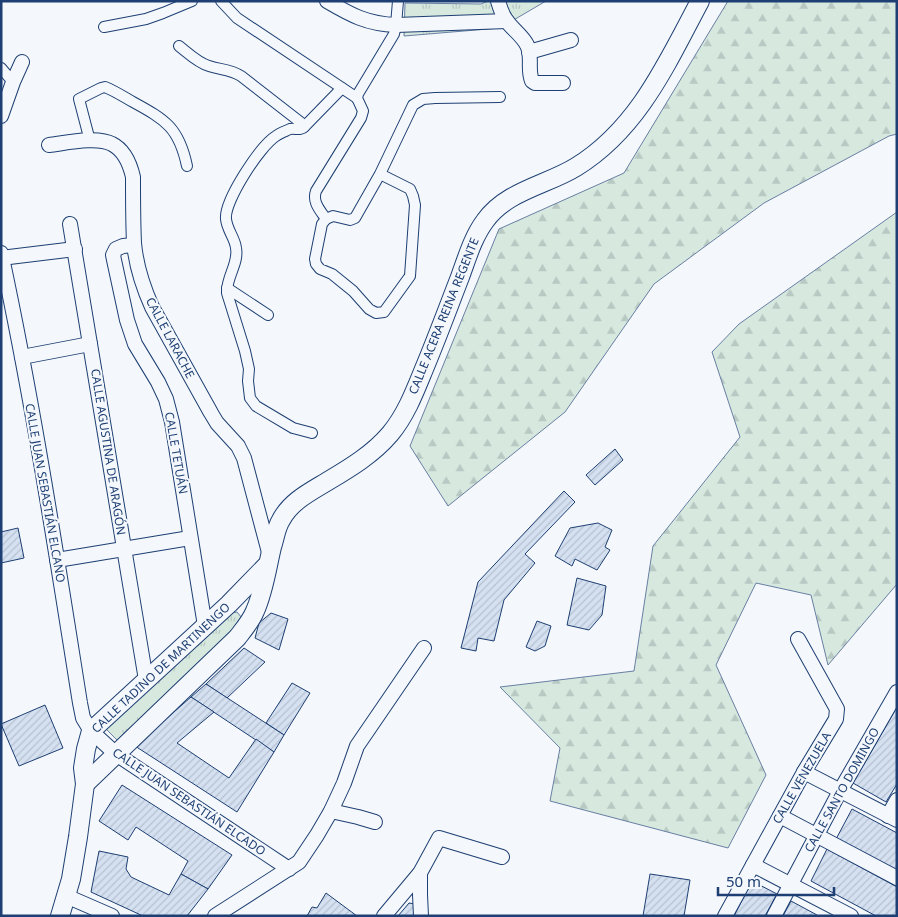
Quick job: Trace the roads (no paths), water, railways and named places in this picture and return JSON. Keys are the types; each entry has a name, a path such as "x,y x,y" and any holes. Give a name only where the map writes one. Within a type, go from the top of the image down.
{"street":[{"path":"104,27 146,19 192,1"},
{"path":"221,1 237,18 357,98 362,110 361,118 314,197 326,219"},
{"path":"326,1 348,14 381,25 506,21"},
{"path":"357,98 394,34 398,1"},
{"path":"498,1 506,21 529,47 530,76 532,81 535,83 563,83"},
{"name":"CALLE ACERA REINA REGENTE","path":"300,498 345,471 379,446 391,433 412,398 469,251 486,219 496,208 520,194 576,168 608,143 627,124 664,70 700,1"},
{"path":"530,52 571,40"},
{"path":"179,46 208,66 233,71 241,76 304,125 304,127"},
{"path":"1,116 22,62"},
{"path":"1,68 13,82"},
{"path":"90,141 79,99 105,87 166,122 176,135 183,150 187,166"},
{"path":"312,433 294,428 256,406 250,398 249,369 226,288 236,261 236,248 226,221 226,212 232,196 266,144 276,136 292,128 300,130 342,88"},
{"path":"380,174 410,189 415,205 410,276 384,312 376,313 369,309 353,291 332,274 320,269 316,264 315,259 322,224 326,219 333,216 350,220 355,218 380,174 413,105 429,98 500,97"},
{"name":"CALLE LARACHE","path":"49,145 101,141 112,144 123,153 130,166 133,176 134,245 138,269 146,292 152,307 211,414 238,446 244,458 269,560"},
{"name":"CALLE AGUSTINA DE ARAGÓN","path":"70,224 146,680"},
{"name":"CALLE TETUÁN","path":"134,245 122,246 116,249 113,255 127,320 135,344 158,382 166,400 172,422 205,626"},
{"path":"2,256 74,249"},
{"name":"CALLE JUAN SEBASTIÁN ELCANO","path":"2,256 22,357 80,703 83,718 91,731"},
{"path":"226,288 268,315"},
{"path":"22,357 90,344"},
{"name":"CALLE TADINO DE MARTINENGO","path":"85,784 237,638 247,625 255,612 260,597 280,522 285,512 300,498"},
{"path":"57,560 190,538"},
{"name":"CALLE TADINO DE MARTINENGO","path":"60,916 71,879 85,784 83,768 91,731 249,585 269,560"},
{"name":"CALLE VENEZUELA","path":"725,916 838,714 835,704 798,639"},
{"path":"215,916 299,862 331,811 344,783 357,746 424,648"},
{"name":"CALLE SANTO DOMINGO","path":"774,916 840,791 897,692"},
{"name":"CALLE JUAN SEBASTIÁN ELCADO","path":"91,731 116,754 289,869"},
{"path":"804,772 892,818 897,800"},
{"path":"331,811 375,822"},
{"path":"780,816 897,878"},
{"path":"384,916 420,873 439,838 502,857"},
{"path":"753,865 791,884 835,912 851,916"},
{"path":"420,873 421,916"},
{"path":"66,896 112,916"}]}
